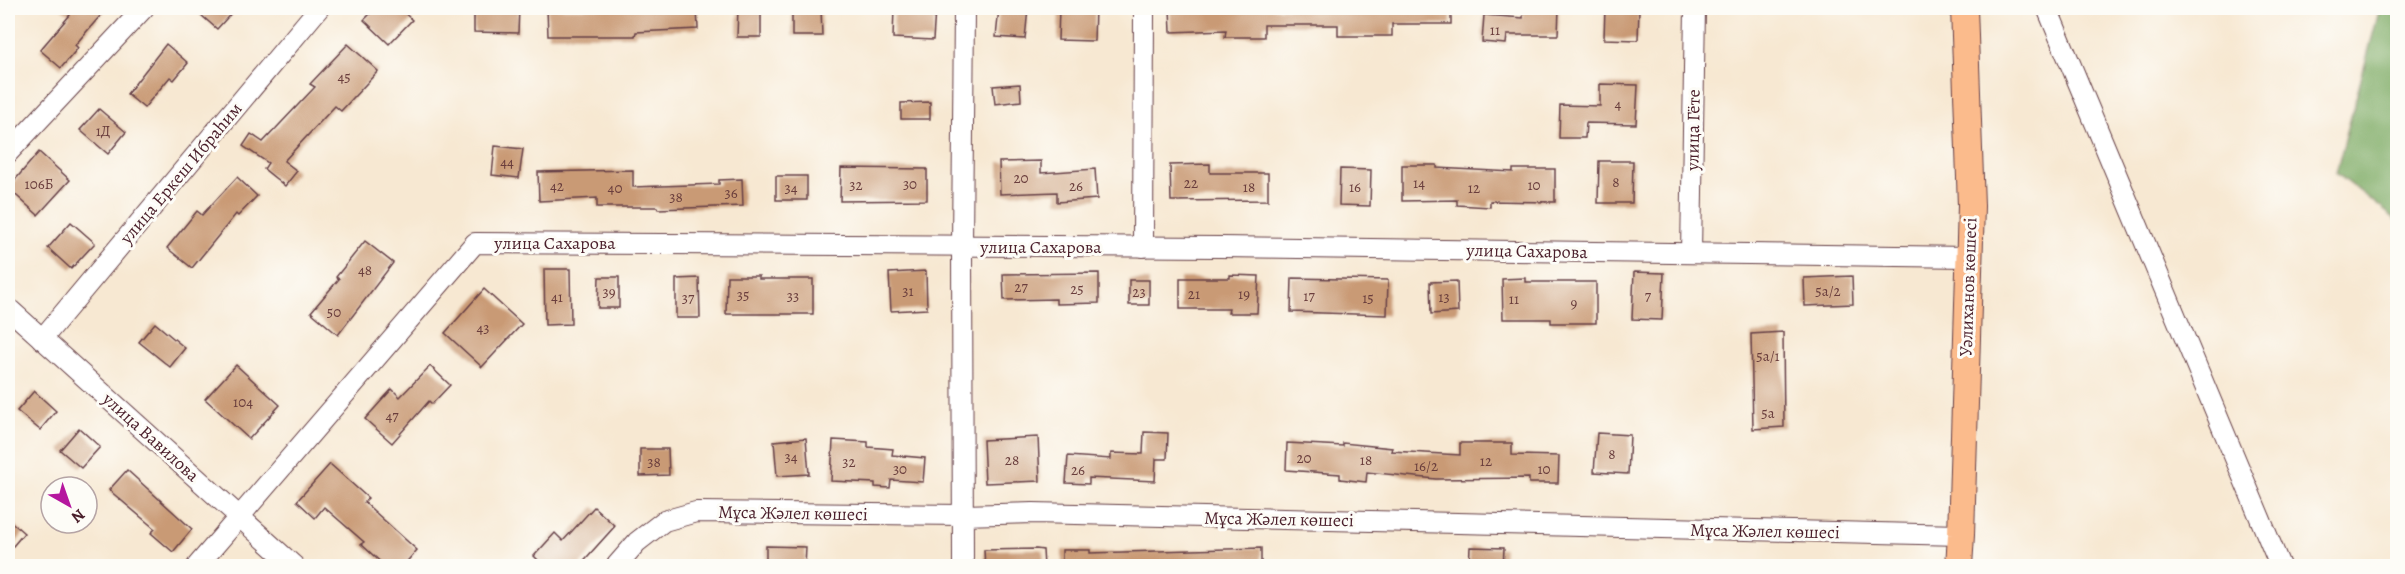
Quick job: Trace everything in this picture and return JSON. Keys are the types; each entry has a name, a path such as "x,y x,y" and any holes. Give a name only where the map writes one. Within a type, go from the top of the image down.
{"main road":[{"name":"Уәлиханов көшесі","path":"1959,567 1971,207 1964,8"}],"street":[{"path":"8,153 144,8"},
{"name":"улица Еркеш Ибраһим","path":"42,339 319,8"},
{"path":"963,567 964,8"},
{"path":"1143,247 1144,8"},
{"name":"улица Гёте","path":"1691,253 1695,8"},
{"path":"2047,8 2280,567"},
{"name":"улица Сахарова","path":"197,567 475,243 1143,247 1969,257"},
{"name":"улица Вавилова","path":"8,308 294,567"},
{"name":"Мұса Жәлел көшесі","path":"616,567 637,542 664,521 696,512 963,515 1033,513 1961,536"}],"green space":[{"path":"2380,8 2397,8 2397,220 2336,173"}],"building":[{"path":"61,8 107,8 75,45 78,48 61,68 40,50 70,15"},
{"path":"193,8 236,8 217,29"},
{"path":"376,8 399,8 412,20 389,44 364,20"},
{"path":"474,8 519,8 518,33 474,32"},
{"path":"547,8 697,8 698,29 636,32 635,36 548,36"},
{"path":"738,8 761,8 761,37 737,37"},
{"path":"792,8 821,8 822,36 792,36"},
{"path":"894,8 935,10 933,40 893,38"},
{"path":"999,8 1028,8 1025,39 996,37"},
{"path":"1059,8 1095,8 1094,41 1058,40"},
{"path":"1170,8 1451,8 1451,24 1392,24 1392,36 1338,36 1338,25 1264,25 1264,37 1225,37 1226,30 1171,32"},
{"path":"1524,8 1559,8 1558,35 1507,35 1506,44 1482,42 1484,15 1523,18"},
{"path":"1605,8 1639,8 1638,40 1604,39"},
{"path":"166,44 188,63 174,80 170,77 144,108 127,94"},
{"path":"348,44 378,71 341,111 335,106 284,161 297,171 285,186 264,169 268,163 243,146 251,134 263,142 315,87 310,84"},
{"path":"1020,84 1021,101 995,104 993,86"},
{"path":"1600,84 1638,85 1636,124 1586,123 1585,138 1559,138 1560,105 1600,106"},
{"path":"930,102 930,119 901,119 901,103"},
{"path":"99,109 126,132 108,154 80,130"},
{"path":"495,146 523,149 519,178 492,175"},
{"path":"39,152 70,180 38,215 8,188"},
{"path":"1041,161 1041,173 1095,169 1097,199 1057,202 1057,192 1000,194 999,162"},
{"path":"1599,161 1633,161 1632,203 1598,203"},
{"path":"1210,164 1210,173 1268,173 1268,200 1171,201 1170,165"},
{"path":"1402,165 1437,165 1437,168 1513,172 1513,169 1555,169 1555,202 1490,201 1490,207 1457,205 1457,200 1402,201"},
{"path":"841,168 927,169 927,200 840,201"},
{"path":"1340,169 1371,170 1370,206 1339,205"},
{"path":"633,170 633,187 719,184 719,180 742,179 743,206 658,209 657,207 597,207 597,198 539,201 538,172"},
{"path":"776,176 807,176 807,200 776,200"},
{"path":"237,177 257,196 238,216 236,214 192,268 167,248 197,211 202,215"},
{"path":"71,222 95,243 71,269 48,248"},
{"path":"365,241 393,263 338,335 311,312 339,279 336,277"},
{"path":"544,269 570,269 571,324 545,325"},
{"path":"926,271 927,309 891,311 889,273"},
{"path":"1634,272 1664,273 1662,320 1632,319"},
{"path":"1099,273 1099,303 1056,304 1056,299 1004,300 1003,274"},
{"path":"1230,275 1259,276 1257,313 1228,313 1229,309 1180,309 1180,278 1230,278"},
{"path":"727,276 759,276 759,279 813,279 813,314 726,314"},
{"path":"1852,276 1853,304 1805,306 1804,278"},
{"path":"599,277 619,277 619,308 598,308"},
{"path":"699,278 700,318 676,318 676,279"},
{"path":"1292,278 1388,280 1387,315 1291,312"},
{"path":"1525,278 1525,282 1596,282 1596,323 1551,323 1551,319 1503,319 1502,279"},
{"path":"1129,280 1149,280 1149,305 1129,305"},
{"path":"1457,281 1458,312 1431,314 1430,282"},
{"path":"484,289 522,324 482,367 445,333"},
{"path":"155,323 185,348 170,367 139,342"},
{"path":"1783,332 1784,427 1753,429 1751,334"},
{"path":"236,365 280,405 249,439 205,399"},
{"path":"430,366 450,385 432,404 429,401 392,443 365,419 392,389 400,397"},
{"path":"34,391 56,411 40,430 17,411"},
{"path":"79,428 100,447 81,468 60,450"},
{"path":"1144,432 1168,433 1167,459 1156,459 1155,481 1089,478 1089,484 1066,483 1068,456 1111,459 1111,453 1143,454"},
{"path":"1597,433 1630,435 1628,474 1594,472"},
{"path":"1038,437 1040,481 985,483 983,440"},
{"path":"806,438 809,474 777,476 774,441"},
{"path":"833,440 868,442 868,447 893,449 892,455 925,458 923,482 891,480 890,488 875,487 875,483 831,481"},
{"path":"1287,443 1343,446 1343,443 1392,448 1391,451 1460,455 1460,443 1512,443 1512,455 1559,456 1558,483 1529,483 1529,478 1436,479 1367,472 1366,482 1340,479 1340,474 1286,470"},
{"path":"640,449 668,449 669,475 640,476"},
{"path":"330,464 368,498 364,502 417,550 402,567 386,567 361,544 364,542 324,507 315,518 297,501"},
{"path":"127,470 192,529 173,552 151,533 155,529 109,490"},
{"path":"594,507 615,526 578,567 545,567 534,556 555,533 563,541"},
{"path":"8,519 24,533 8,552"},
{"path":"766,546 806,547 805,567 766,567"},
{"path":"1470,547 1504,548 1503,567 1469,567"},
{"path":"1261,548 1261,567 1062,567 1062,550 1090,550 1090,553"},
{"path":"984,550 1043,550 1044,567 985,567"}]}
